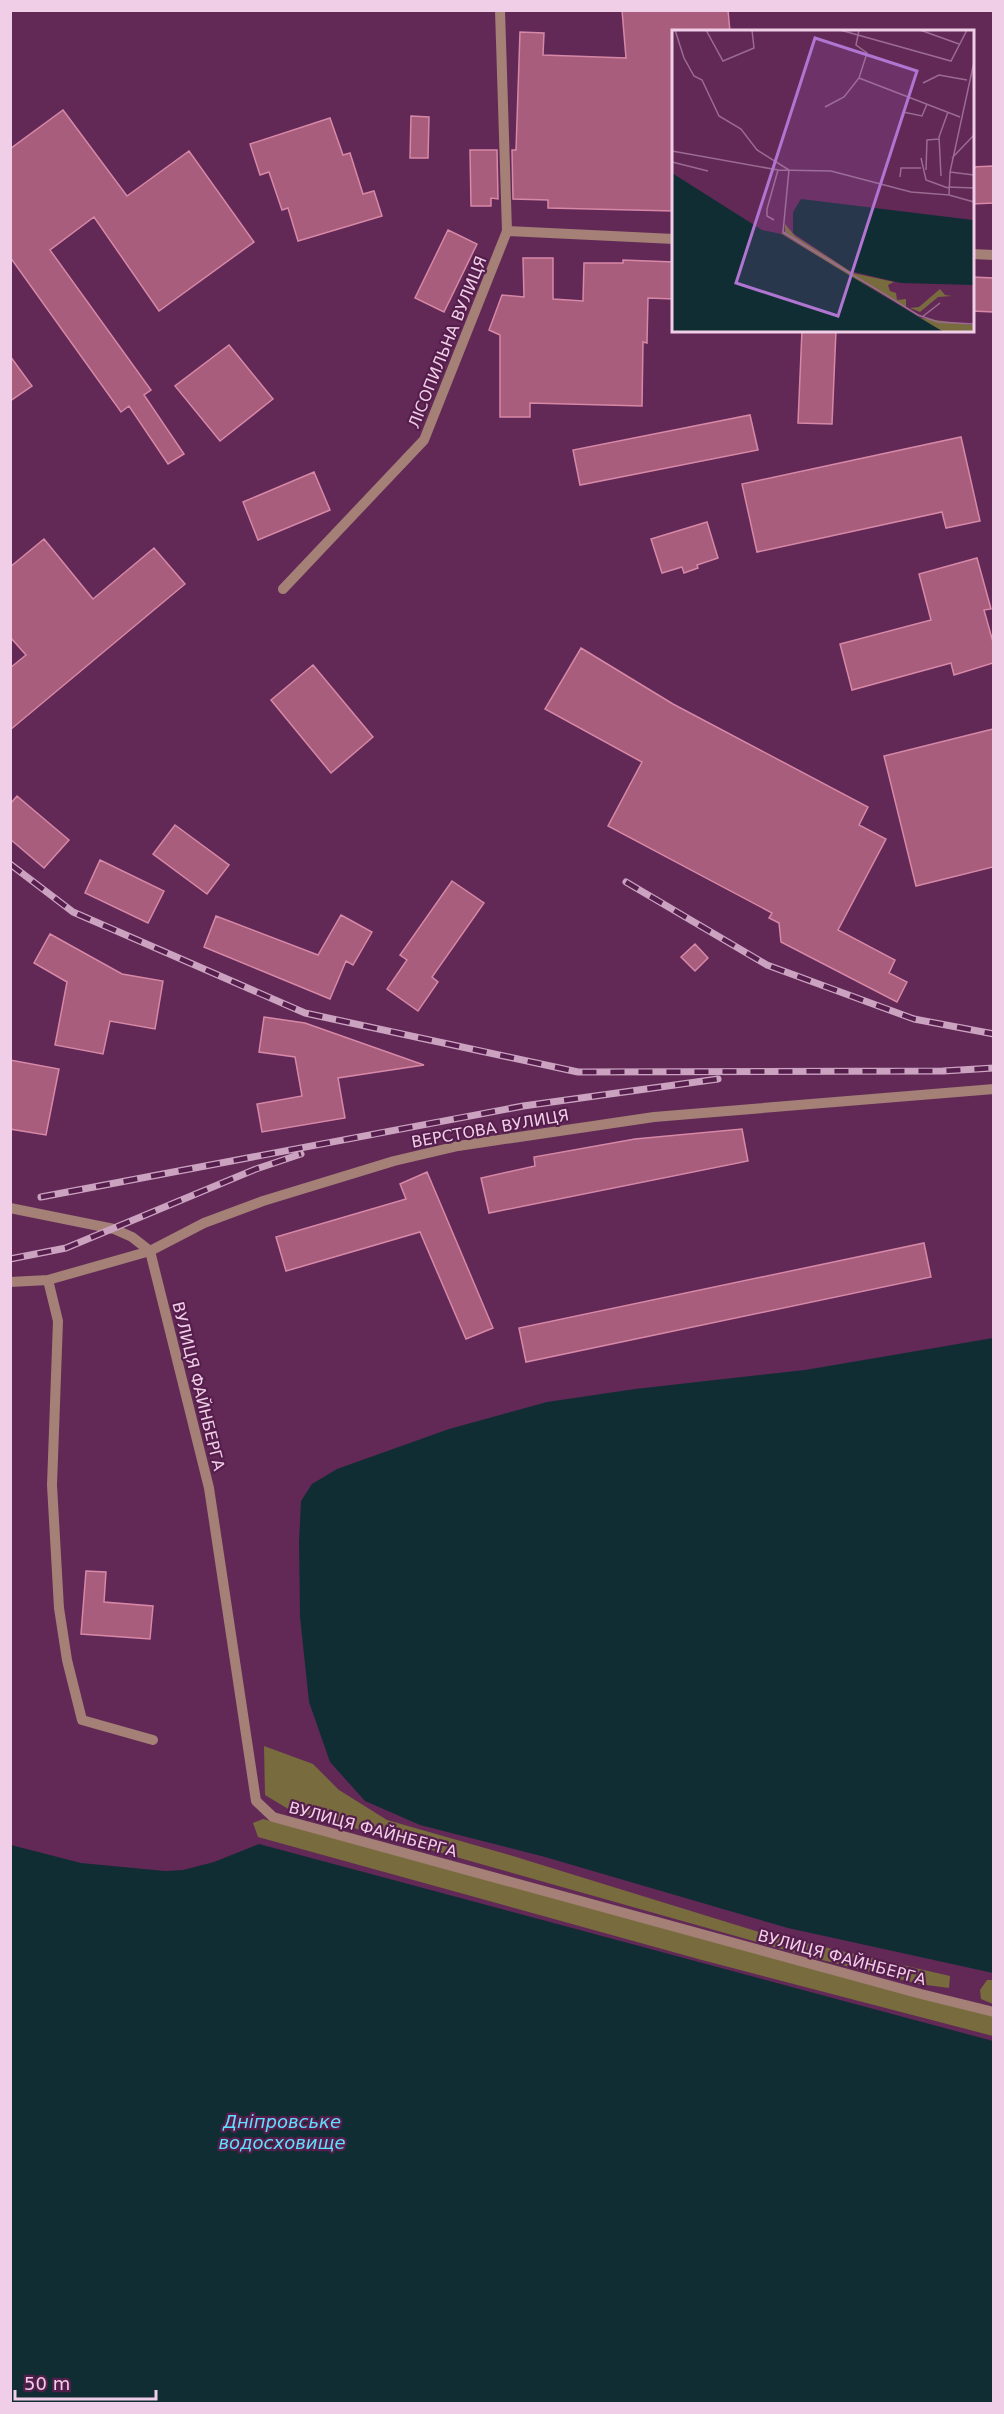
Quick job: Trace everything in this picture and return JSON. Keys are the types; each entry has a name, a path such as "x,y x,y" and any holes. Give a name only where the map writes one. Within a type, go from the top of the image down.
{"street":[{"name":"ЛІСОПИЛЬНА ВУЛИЦЯ","path":"283,589 424,440 507,231 500,10"},
{"path":"507,231 672,239"},
{"path":"974,254 993,255"},
{"name":"ВЕРСТОВА ВУЛИЦЯ","path":"10,1282 48,1280 150,1251 204,1223 263,1201 394,1161 458,1146 654,1117 993,1089"},
{"path":"10,1208 114,1229 132,1237 150,1251"},
{"name":"ВУЛИЦЯ ФАЙНБЕРГА","path":"150,1251 210,1488 256,1801 273,1817 993,2012"},
{"path":"48,1280 58,1321 52,1485 59,1608 67,1660 82,1720 153,1740"}],"shaded area":[{"path":"264,1746 313,1764 339,1790 387,1820 759,1932 950,1976 949,1988 919,1984 806,1956 290,1810 265,1795"},
{"path":"263,1819 993,2011 993,2036 702,1960 258,1837 253,1823"},
{"path":"987,1980 993,1980 993,2004 981,1999 980,1990"}],"water":[{"path":"993,1338 993,1973 788,1928 545,1857 420,1825 365,1801 330,1762 309,1702 300,1617 301,1501 312,1484 337,1469 449,1429 547,1402 635,1389 805,1370"},
{"name":"Дніпровське водосховище","path":"259,1844 993,2041 993,2403 11,2403 11,1845 81,1863 165,1871 183,1870 214,1862"}],"building":[{"path":"622,10 728,10 730,30 672,30 672,211 548,208 548,200 513,199 512,150 516,150 520,32 544,33 543,55 626,58"},
{"path":"63,110 127,196 189,151 254,242 159,311 94,217 50,250 151,390 144,395 184,454 168,464 129,406 121,412 10,257 10,149"},
{"path":"411,116 429,117 428,158 410,158"},
{"path":"330,118 343,155 350,153 363,194 374,191 382,216 298,241 288,208 282,210 269,172 260,175 250,144"},
{"path":"470,150 497,150 498,199 491,198 491,206 471,206"},
{"path":"993,166 993,203 974,204 974,167"},
{"path":"448,230 477,244 444,312 415,298"},
{"path":"523,258 553,258 553,299 583,301 584,263 623,263 623,260 672,262 672,299 648,298 647,343 643,342 642,406 530,403 530,417 500,417 500,335 489,330 502,295 524,297"},
{"path":"974,277 993,278 993,312 974,311"},
{"path":"802,332 836,332 832,424 798,423"},
{"path":"229,345 273,399 220,441 175,386"},
{"path":"10,356 32,386 10,401"},
{"path":"750,415 758,450 580,485 573,450"},
{"path":"961,437 980,521 946,528 942,512 757,552 742,484"},
{"path":"314,472 330,510 258,540 243,502"},
{"path":"707,522 718,558 697,565 698,568 684,573 682,567 662,573 651,539"},
{"path":"44,539 93,599 154,548 185,584 10,730 10,668 26,655 10,637 10,567"},
{"path":"977,558 991,609 984,610 993,642 993,663 954,675 951,663 852,690 840,644 931,620 919,574"},
{"path":"581,648 673,704 868,807 859,825 886,839 838,930 895,960 889,973 907,982 897,1002 781,942 779,923 769,918 772,913 608,826 642,762 545,709"},
{"path":"313,665 373,737 331,773 271,700"},
{"path":"993,729 993,867 916,886 884,756"},
{"path":"17,796 69,840 44,868 10,839 10,804"},
{"path":"175,825 229,865 207,894 153,854"},
{"path":"100,860 164,891 148,923 85,893"},
{"path":"452,881 484,903 432,977 438,982 418,1011 387,989 407,960 400,955"},
{"path":"341,915 372,932 353,965 346,961 330,999 204,947 216,916 318,955"},
{"path":"50,934 122,974 163,981 155,1029 110,1021 103,1054 55,1045 67,982 34,963"},
{"path":"695,944 708,958 695,971 681,957"},
{"path":"264,1017 305,1023 424,1065 338,1078 345,1118 262,1132 257,1104 302,1096 295,1057 259,1052"},
{"path":"10,1060 59,1069 46,1135 10,1129"},
{"path":"742,1129 748,1161 489,1213 481,1178 535,1166 534,1157 635,1139"},
{"path":"427,1172 493,1328 466,1339 420,1232 286,1271 276,1237 406,1199 400,1184"},
{"path":"924,1243 931,1277 526,1362 519,1328"},
{"path":"86,1571 106,1572 104,1602 153,1606 150,1639 81,1634"}],"railway":[{"path":"10,864 73,912 305,1013 578,1072 943,1071 994,1068"},
{"path":"626,882 767,965 914,1019 994,1034"},
{"path":"41,1197 523,1106 718,1079"},
{"path":"10,1259 66,1248 256,1169 301,1154"}]}
